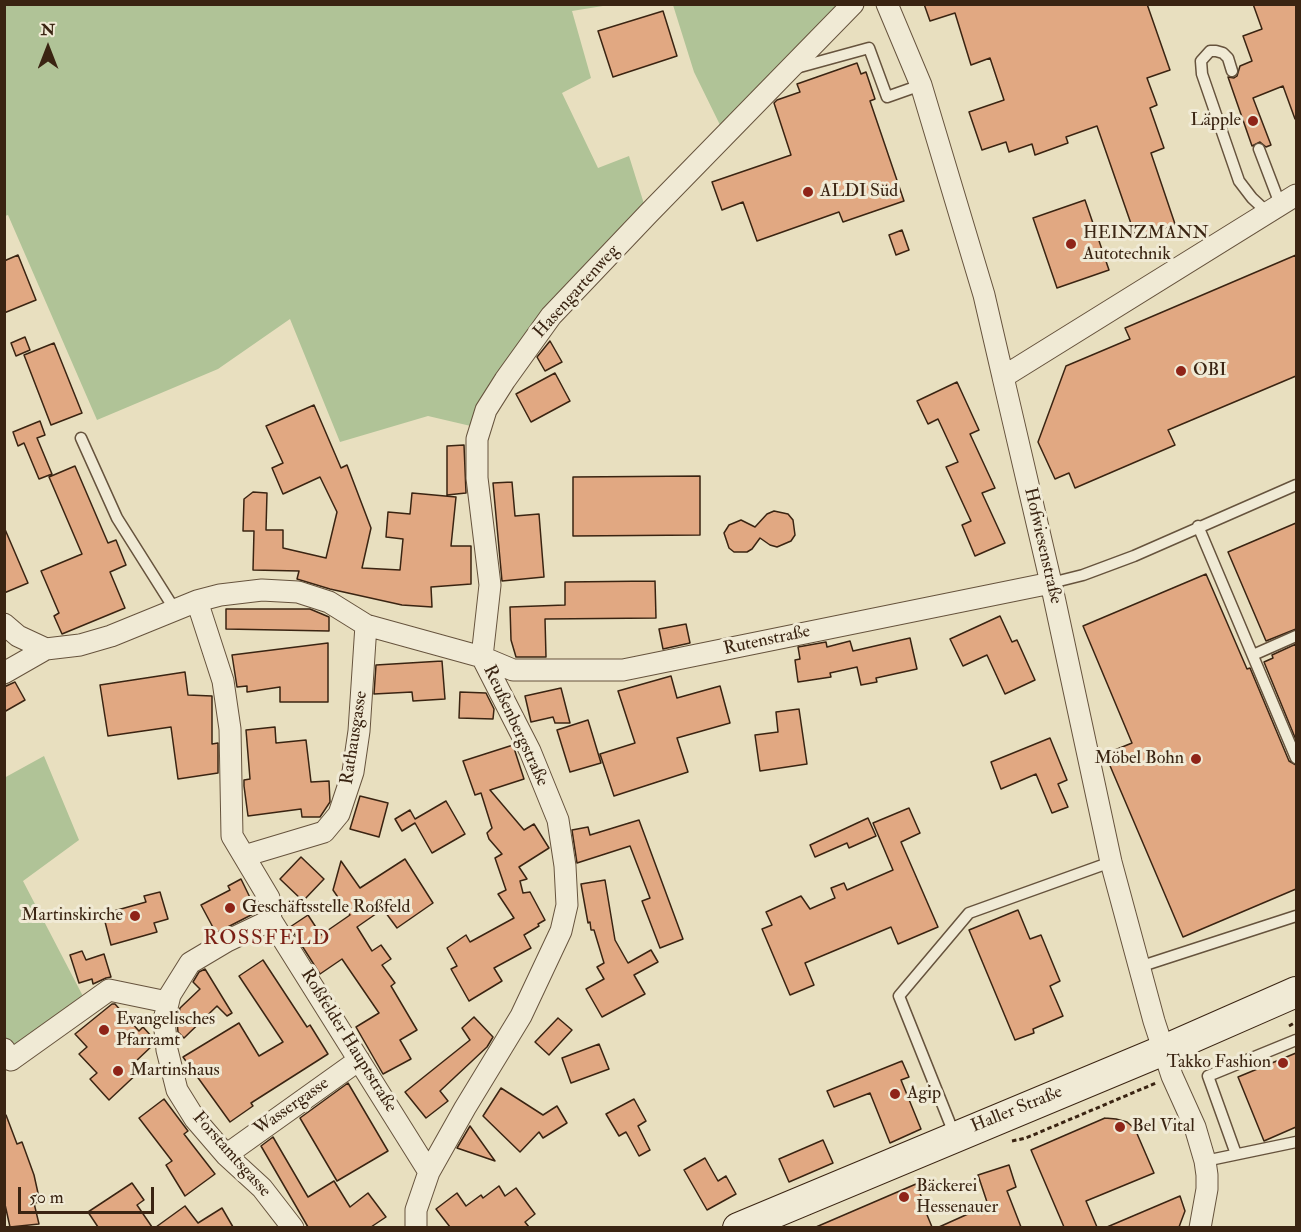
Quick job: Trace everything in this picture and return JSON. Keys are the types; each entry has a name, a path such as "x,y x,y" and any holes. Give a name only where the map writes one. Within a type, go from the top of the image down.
{"main road":[{"name":"Haller Straße","path":"738,1227 955,1136 1168,1063 1296,992"}],"street":[{"name":"Hasengartenweg","path":"482,657 490,585 477,478 477,439 486,410 551,316 854,4"},
{"name":"Hofwiesenstraße","path":"887,4 921,85 984,295 1051,583 1111,862 1168,1063 1195,1127 1205,1161 1208,1175 1207,1189 1200,1227"},
{"path":"1003,377 1281,204"},
{"name":"Rutenstraße","path":"482,657 513,670 623,670 1051,583"},
{"name":"Reußenbergstraße","path":"46,650 80,645 111,636 197,601 220,595 262,590 298,592 329,602 366,625 482,657 530,751 558,820 566,866 567,905 561,931 521,1016 429,1172 416,1210 416,1227"},
{"name":"Roßfelder Hauptstraße","path":"197,601 223,681 230,729 232,836 269,898 271,920 429,1172"},
{"path":"4,624 18,636 46,650"},
{"name":"Rathausgasse","path":"244,856 324,832 339,814 353,772 358,741 364,686 366,625"},
{"path":"4,673 46,650"},
{"name":"Forstamtsgasse","path":"271,920 227,941 190,963 170,995 164,1020 167,1050 177,1089 195,1119 226,1155 262,1188 293,1227"},
{"path":"4,1048 11,1060 109,990 167,1002"},
{"name":"Wassergasse","path":"226,1155 359,1060"}],"lane":[{"path":"789,70 869,48 887,97 921,85"},
{"path":"1232,71 1228,58 1223,53 1210,51 1201,61 1202,74 1239,181 1252,198 1281,204"},
{"path":"1259,149 1281,204"},
{"path":"81,438 117,518 175,610"},
{"path":"1051,583 1083,575 1134,556 1296,485"},
{"path":"1198,526 1296,758"},
{"path":"1253,655 1296,636"},
{"path":"955,1136 900,996 969,913 1111,862"},
{"path":"1139,967 1296,916"},
{"path":"1236,1154 1208,1076 1296,1040"},
{"path":"1205,1161 1296,1142"}],"green space":[{"path":"5,5 609,5 572,11 591,78 562,93 598,168 629,156 645,207 475,427 428,416 340,442 290,319 218,369 97,420 8,215 5,216"},
{"path":"673,5 843,5 722,129 694,72"},
{"path":"44,756 79,840 23,881 86,1002 13,1052 4,1040 4,778"}],"building":[{"path":"924,4 1147,4 1170,70 1147,78 1157,105 1150,108 1164,148 1151,153 1175,224 1136,238 1097,126 1066,137 1068,143 1035,155 1032,144 1009,152 1006,142 982,150 969,112 1004,100 990,58 971,65 955,13 930,21"},
{"path":"1253,4 1296,4 1296,119 1283,86 1253,98 1271,145 1266,147 1260,142 1252,146 1228,77 1237,76 1240,66 1252,61 1243,36 1262,29"},
{"path":"663,11 677,56 613,77 598,31"},
{"name":"ALDI Süd","path":"857,63 861,74 866,72 875,99 870,101 904,201 843,222 839,212 757,241 743,202 722,210 712,182 791,155 774,103 800,92 797,84"},
{"name":"HEINZMANN Autotechnik","path":"1085,200 1109,270 1057,288 1033,218"},
{"path":"902,230 909,250 896,255 889,235"},
{"path":"18,255 36,300 4,313 4,261"},
{"name":"OBI","path":"1296,255 1296,376 1168,430 1175,445 1075,488 1069,473 1055,479 1038,442 1066,366 1130,339 1125,328"},
{"path":"25,337 30,350 16,356 11,343"},
{"path":"550,341 562,362 545,371 537,357"},
{"path":"54,343 82,413 51,425 24,355"},
{"path":"555,373 570,401 531,422 516,394"},
{"path":"957,382 979,430 970,434 995,488 982,493 1005,543 975,556 962,525 971,521 946,467 958,462 938,419 928,424 917,401"},
{"path":"314,405 341,468 347,465 371,528 362,568 400,570 403,539 386,537 388,512 410,514 412,493 456,497 451,546 471,546 471,584 431,587 432,607 402,605 330,589 297,579 299,571 253,570 254,531 243,531 244,499 253,492 267,493 266,530 283,530 283,548 326,558 337,512 320,477 283,494 272,468 283,463 266,426"},
{"path":"40,421 45,435 37,438 52,474 39,479 24,443 18,446 13,432"},
{"path":"464,445 466,493 447,495 447,446"},
{"path":"75,466 108,543 116,540 126,565 110,572 125,608 62,634 54,616 59,613 41,571 82,554 49,477"},
{"path":"700,476 700,535 573,536 573,477"},
{"path":"512,482 515,516 539,514 544,577 502,581 493,483"},
{"path":"774,511 788,514 793,520 795,535 791,541 777,547 760,538 747,552 734,552 729,548 724,533 729,525 741,520 755,527 767,514"},
{"path":"1296,523 1296,629 1266,641 1228,552"},
{"path":"4,527 28,583 4,593"},
{"name":"Möbel Bohn","path":"1206,574 1247,669 1250,668 1289,761 1296,765 1296,889 1183,937 1105,754 1132,743 1083,626"},
{"path":"655,581 656,618 545,619 546,657 516,657 511,640 510,607 565,605 565,582"},
{"path":"226,609 310,609 329,617 329,631 226,629"},
{"path":"1000,616 1012,642 1017,640 1035,680 1005,694 987,655 963,666 950,639"},
{"path":"686,624 690,643 663,649 659,629"},
{"path":"910,638 917,669 876,678 877,682 861,685 857,667 830,673 831,677 798,682 795,660 800,659 798,647 826,642 827,647 850,641 853,651"},
{"path":"328,643 328,702 280,702 280,687 247,692 247,686 237,687 232,655"},
{"path":"1296,644 1296,740 1264,662 1273,658 1272,655"},
{"path":"442,661 445,699 413,701 412,692 374,694 376,665"},
{"path":"185,672 188,695 212,696 212,744 218,743 218,773 178,779 171,727 108,736 100,685"},
{"path":"671,676 677,698 720,686 730,723 677,738 688,772 614,796 600,754 635,743 618,691"},
{"path":"15,682 25,700 4,712 4,687"},
{"path":"561,688 570,723 555,723 553,717 531,722 525,696"},
{"path":"460,692 486,693 494,709 493,719 459,718"},
{"path":"799,709 807,764 760,771 755,735 778,732 776,712"},
{"path":"588,720 601,763 570,772 557,730"},
{"path":"275,727 276,743 306,740 311,782 329,781 330,802 320,817 302,817 301,809 248,816 244,786 244,780 250,779 246,730"},
{"path":"1050,738 1067,780 1058,784 1068,807 1052,813 1036,774 1001,789 991,762"},
{"path":"513,745 524,779 490,790 524,830 534,824 549,848 519,867 527,879 520,881 523,893 530,892 545,920 524,935 531,948 494,968 502,981 469,1001 451,969 457,966 447,948 466,935 470,942 514,918 498,894 506,890 495,858 502,854 489,839 487,833 492,828 481,793 475,795 463,761"},
{"path":"360,796 388,803 379,837 350,829"},
{"path":"446,801 465,834 432,853 415,823 402,831 395,819 410,810 415,819"},
{"path":"909,808 920,833 901,842 938,927 898,944 891,927 805,963 814,985 790,995 762,929 772,925 766,912 801,896 810,909 835,898 831,888 844,883 847,890 893,870 873,823"},
{"path":"868,818 876,836 849,848 847,843 815,857 810,845"},
{"path":"639,820 683,939 660,948 642,901 650,898 630,846 577,863 572,830 588,827 590,835"},
{"path":"301,857 324,879 303,901 280,879"},
{"path":"405,859 433,903 397,928 383,909 357,927 372,951 381,945 391,959 382,965 395,983 391,986 417,1030 400,1040 411,1059 383,1074 356,1027 379,1013 342,959 320,974 290,927 308,915 321,935 350,915 333,890 341,861 360,888"},
{"name":"Geschäftsstelle Roßfeld","path":"241,879 257,912 216,933 201,905 230,890 228,886"},
{"path":"605,880 615,940 628,963 651,950 658,962 634,975 645,994 602,1017 586,989 604,979 597,967 604,963 594,930 591,930 590,922 588,923 581,884"},
{"name":"Martinskirche","path":"160,892 168,919 154,923 157,932 111,945 103,914 146,902 144,896"},
{"path":"1018,910 1030,939 1041,935 1060,981 1050,986 1063,1016 1033,1029 1034,1033 1015,1040 969,930"},
{"path":"82,951 86,960 104,954 111,977 93,984 92,979 79,983 70,955"},
{"path":"263,960 307,1027 310,1025 328,1054 251,1103 253,1106 230,1122 183,1057 239,1023 259,1056 283,1042 239,976"},
{"path":"205,969 232,1013 227,1016 217,1006 184,1038 178,1032 177,1021 180,1008 200,989 193,982 199,972"},
{"path":"115,1004 139,1031 143,1027 153,1038 154,1044 134,1063 141,1070 109,1100 90,1079 97,1073 79,1054 87,1047 75,1034"},
{"path":"474,1017 493,1037 487,1047 440,1091 448,1101 426,1118 405,1092 470,1040 462,1028"},
{"path":"558,1018 572,1030 549,1055 535,1042"},
{"path":"599,1044 609,1069 571,1083 562,1058"},
{"path":"1296,1053 1296,1127 1264,1141 1238,1077"},
{"path":"902,1061 909,1077 901,1080 921,1129 890,1143 870,1093 834,1107 827,1091"},
{"path":"348,1083 388,1151 337,1181 300,1118"},
{"path":"501,1088 543,1115 557,1106 567,1123 543,1138 539,1132 520,1152 483,1116"},
{"path":"164,1099 188,1131 184,1134 215,1174 185,1196 166,1165 172,1161 139,1118"},
{"path":"634,1099 646,1121 638,1126 650,1150 639,1156 626,1132 619,1136 606,1114"},
{"path":"4,1115 6,1115 17,1144 22,1142 34,1175 40,1202 34,1203 39,1224 10,1227 4,1200"},
{"path":"1105,1118 1127,1122 1135,1129 1154,1173 1086,1201 1097,1227 1064,1227 1031,1150"},
{"path":"470,1126 495,1161 457,1148"},
{"path":"273,1137 308,1197 334,1181 350,1207 368,1193 386,1217 371,1227 308,1227 261,1146"},
{"path":"823,1140 833,1163 789,1182 779,1159"},
{"path":"705,1158 718,1181 726,1176 736,1194 707,1210 684,1170"},
{"path":"1009,1165 1016,1187 1007,1191 1021,1227 939,1227 988,1205 978,1175"},
{"path":"132,1183 144,1200 137,1205 152,1227 98,1227 88,1212"},
{"name":"Bäckerei Hessenauer","path":"916,1184 932,1227 816,1227"},
{"path":"499,1186 505,1196 516,1188 535,1214 525,1222 529,1227 450,1227 436,1209 457,1193 466,1206 481,1195 483,1198"},
{"path":"1180,1196 1185,1211 1179,1227 1107,1227"},
{"path":"185,1206 198,1223 222,1208 233,1227 156,1227"}],"place":[{"name":"Läpple","path":"1253,121"},
{"name":"ALDI Süd","path":"808,192"},
{"name":"HEINZMANN Autotechnik","path":"1071,244"},
{"name":"OBI","path":"1181,371"},
{"name":"Möbel Bohn","path":"1196,759"},
{"name":"Geschäftsstelle Roßfeld","path":"230,908"},
{"name":"Martinskirche","path":"135,916"},
{"name":"Evangelisches Pfarramt","path":"104,1030"},
{"name":"Takko Fashion","path":"1283,1063"},
{"name":"Martinshaus","path":"118,1071"},
{"name":"Agip","path":"895,1094"},
{"name":"Bel Vital","path":"1120,1127"},
{"name":"Bäckerei Hessenauer","path":"904,1197"}],"district":[{"name":"ROSSFELD","path":"267,939"}]}
